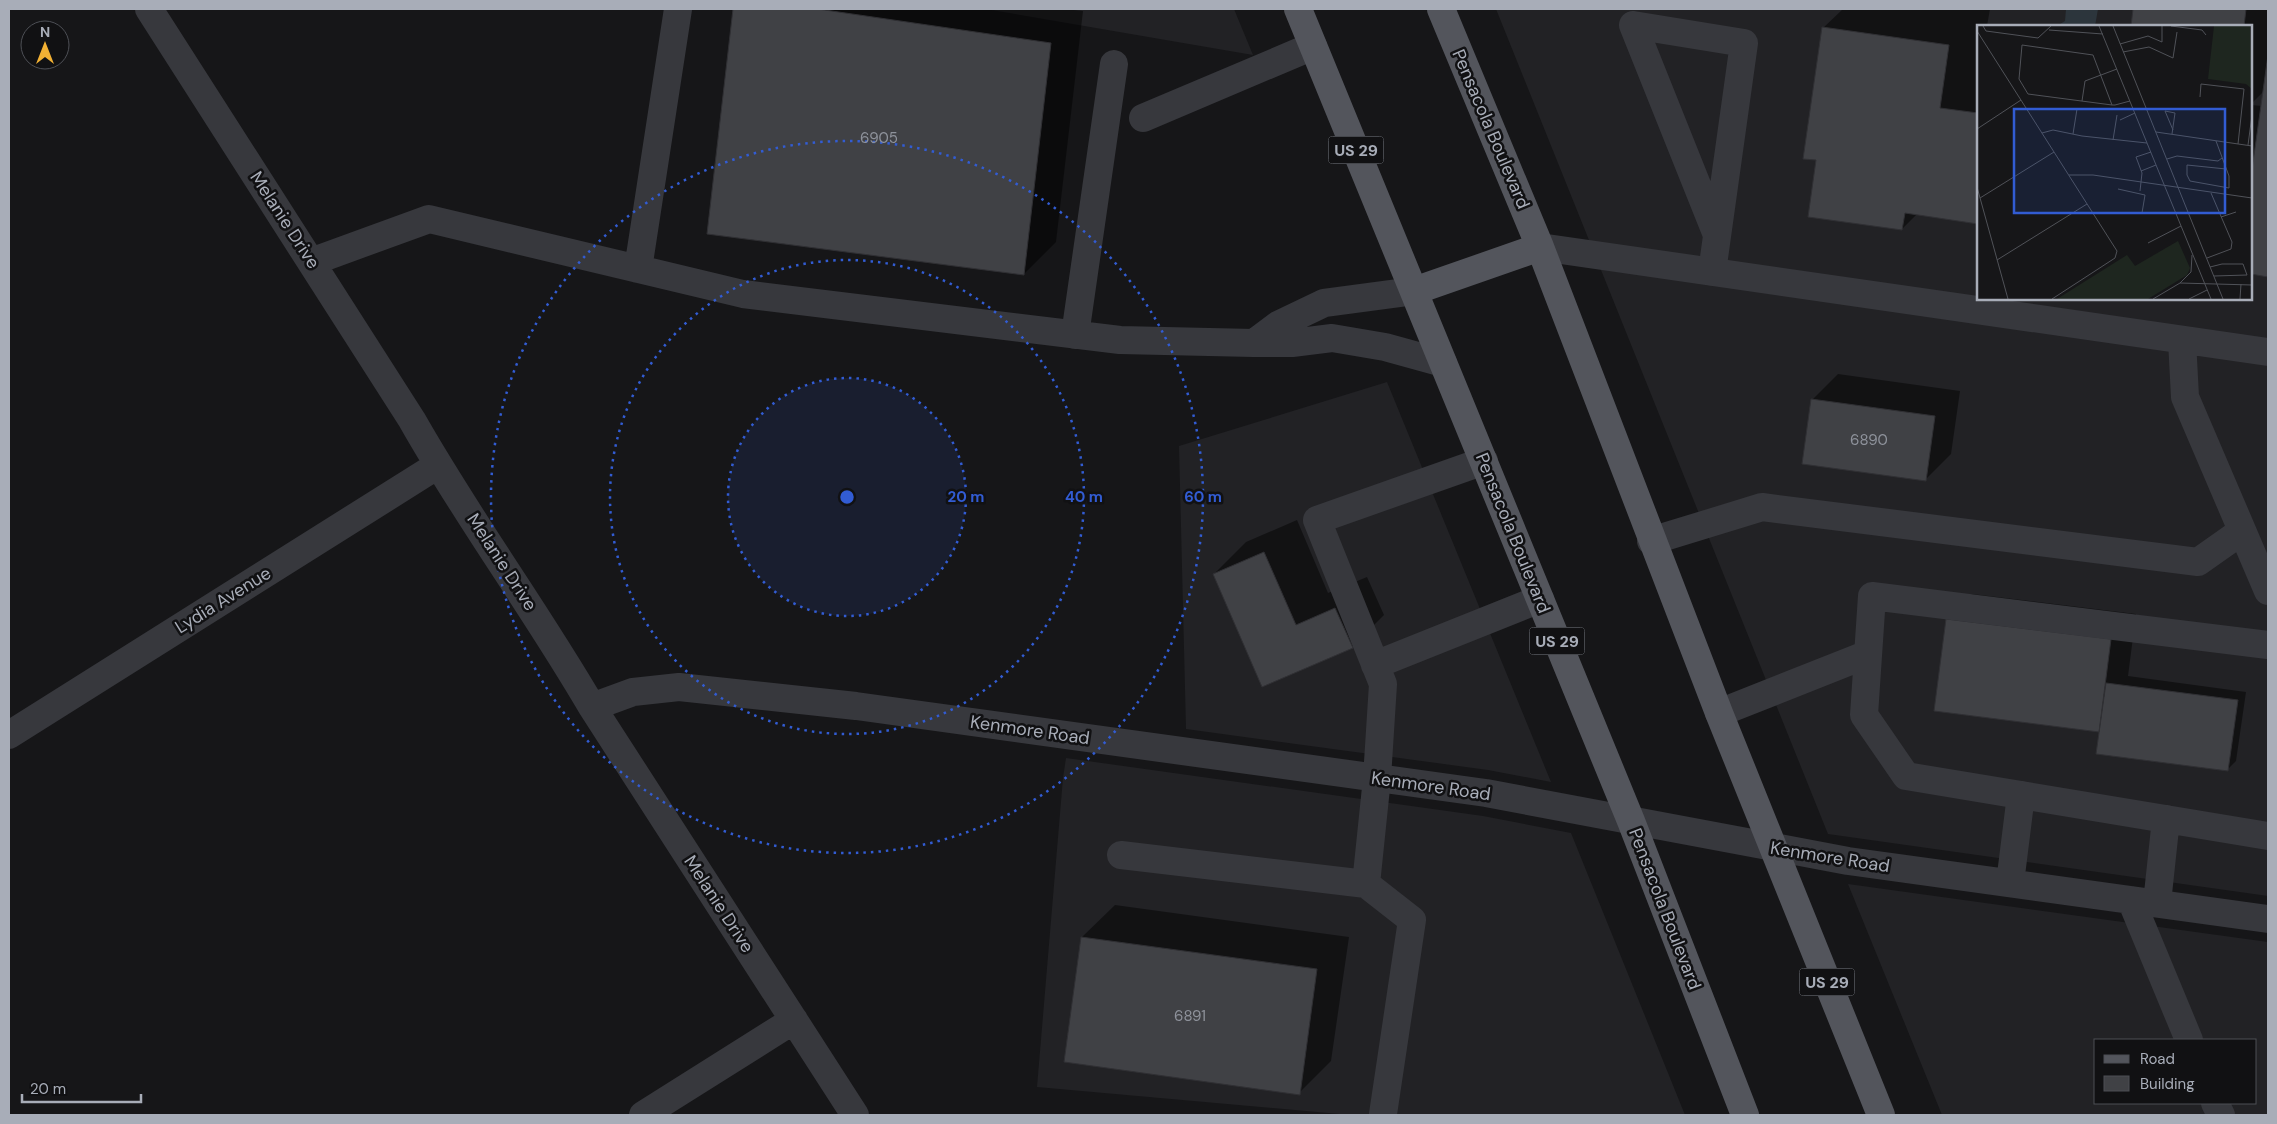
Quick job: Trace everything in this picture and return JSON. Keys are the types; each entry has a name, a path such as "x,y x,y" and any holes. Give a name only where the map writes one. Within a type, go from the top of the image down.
{"main road":[{"name":"Pensacola Boulevard","path":"1298,9 1631,821 1745,1115"},
{"name":"Pensacola Boulevard","path":"1441,9 1540,248 1651,541 1881,1115"},
{"path":"1414,291 1540,248"}],"street":[{"name":"Melanie Drive","path":"149,9 412,420 438,465 556,644 592,707 855,1115"},
{"path":"638,269 678,9"},
{"path":"1712,272 1744,43 1633,25 1717,235"},
{"path":"1143,118 1313,46"},
{"path":"1076,335 1114,64"},
{"path":"311,262 429,219 743,294 1120,340 1292,343 1332,338 1385,347 1443,363"},
{"path":"1540,248 2268,352"},
{"path":"1254,343 1278,325 1324,303 1414,291"},
{"path":"2182,340 2185,397 2268,591"},
{"path":"1366,884 1377,778 1383,684 1317,520 1484,461"},
{"name":"Lydia Avenue","path":"9,735 438,465"},
{"path":"1651,541 1762,507 2198,562 2242,531"},
{"path":"2268,645 1872,596 1864,715 1906,776 2268,836"},
{"path":"1375,665 1540,599"},
{"path":"1719,713 1868,654"},
{"name":"Kenmore Road","path":"592,707 633,692 679,687 856,706 1486,793 1773,848 2268,919"},
{"path":"2010,883 2021,795"},
{"path":"2166,818 2144,902 2189,1039"},
{"path":"1121,855 1366,884 1412,920 1383,1114"},
{"path":"643,1115 794,1020"}],"shaded area":[{"path":"986,9 1234,9 1253,55"},
{"path":"1496,9 2268,9 2268,896 1828,834"},
{"path":"2066,9 2098,9 2095,25 2059,25 2065,21"},
{"path":"1387,382 1551,782 1488,770 1186,729 1179,446"},
{"path":"1066,758 1483,816 1571,833 1685,1115 1350,1115 1037,1087"},
{"path":"1848,884 2268,942 2268,1115 1942,1115"}],"building":[{"path":"733,9 818,9 1051,43 1024,275 707,234"},
{"path":"2133,9 2246,9 2244,25 2131,25"},
{"path":"1822,27 1949,45 1940,108 1977,113 1977,224 1905,213 1902,230 1808,217 1816,160 1803,159"},
{"path":"2268,55 2268,277 2252,274 2252,170"},
{"path":"1811,399 1935,416 1926,481 1802,464"},
{"path":"1264,552 1296,625 1335,608 1353,648 1262,687 1213,574"},
{"path":"1946,619 2111,639 2099,732 1934,711"},
{"path":"2106,683 2238,700 2228,771 2096,754"},
{"path":"1081,937 1317,969 1300,1095 1064,1062"}]}
